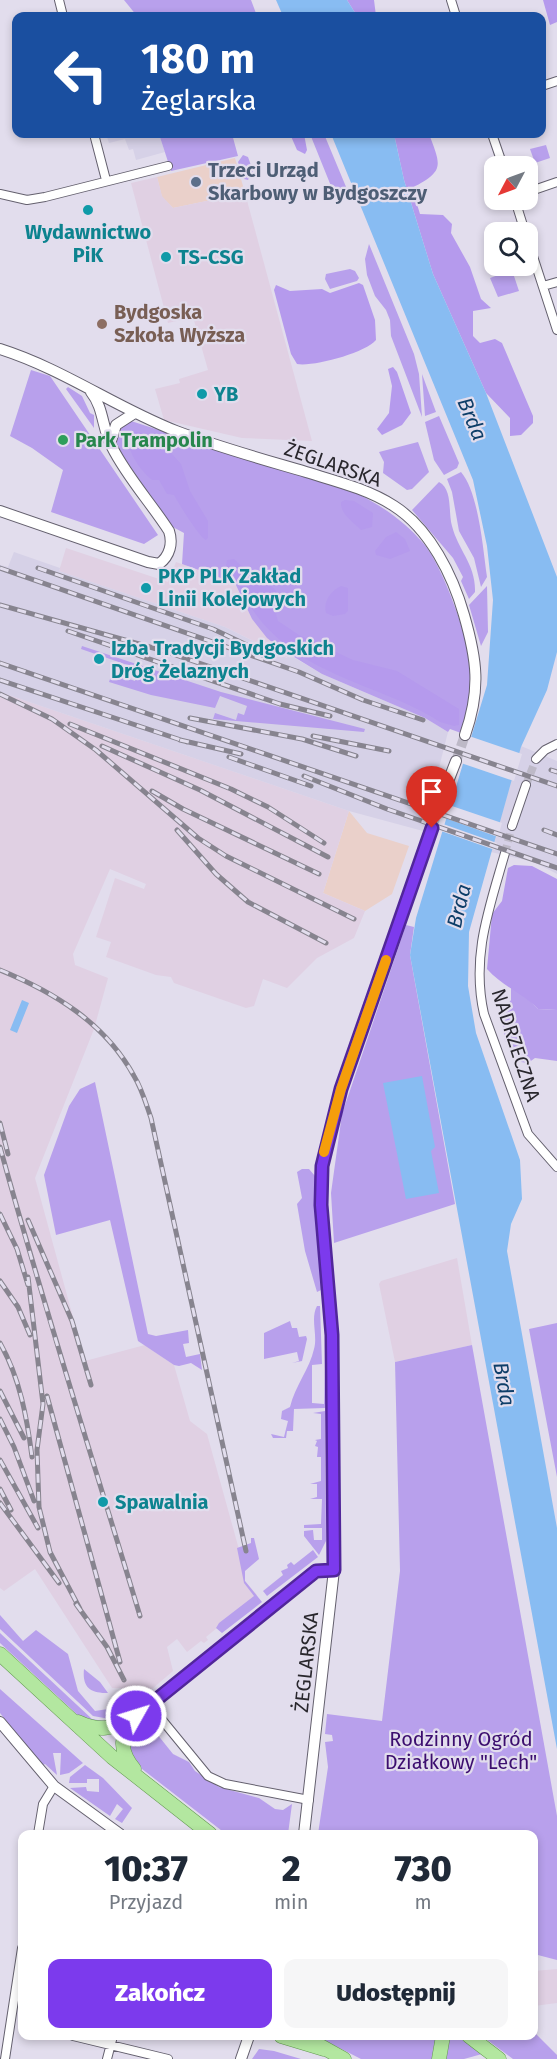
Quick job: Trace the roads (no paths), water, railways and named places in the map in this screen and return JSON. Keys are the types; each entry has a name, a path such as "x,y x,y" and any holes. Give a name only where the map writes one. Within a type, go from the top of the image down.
{"main road":[{"path":"0,1654 63,1713 157,1793 205,1830"},
{"path":"63,1713 83,1725 101,1730 113,1728 143,1710"},
{"path":"143,1710 123,1735 122,1748 127,1760 157,1793"},
{"path":"294,2040 324,2049"},
{"path":"312,2040 344,2059"},
{"path":"439,2059 442,2040"},
{"path":"474,2040 499,2059"}],"street":[{"path":"95,138 106,180"},
{"path":"493,138 500,156"},
{"path":"0,194 27,200 168,166"},
{"path":"538,189 557,182"},
{"path":"538,271 557,330"},
{"path":"543,286 557,282"},
{"name":"ŻEGLARSKA","path":"0,349 47,365 133,414 224,447 361,490 394,506 405,515 427,539 447,568 468,628 477,682 465,735"},
{"path":"0,511 159,564 166,559 170,550 170,531 110,444 102,429 99,404 91,391"},
{"path":"110,444 116,425 133,414"},
{"path":"536,759 544,750 557,744"},
{"path":"441,802 456,761"},
{"path":"512,826 526,785"},
{"name":"ŻEGLARSKA","path":"305,1830 334,1570 332,1335 321,1205 322,1166 341,1089 432,828"},
{"name":"NADRZECZNA","path":"504,853 480,952 480,994 528,1134 557,1167"},
{"path":"309,1800 225,1784 208,1776 143,1710 316,1571 334,1570"},
{"path":"0,1722 54,1786 114,1830"},
{"path":"39,1830 43,1804 54,1786"},
{"path":"5,2059 18,1977"},
{"path":"12,2020 18,2022"},
{"path":"90,2040 168,2059"},
{"path":"107,2059 112,2040"},
{"path":"241,2059 248,2040"}],"water":[{"path":"276,0 347,0 354,12 281,12"},
{"name":"Brda","path":"333,138 395,138 404,180 433,274 486,393 557,577 557,652 547,690 521,747 469,932 468,986 476,1033 520,1160 522,1199 511,1224 507,1251 557,1528 557,1749 410,955 416,918 487,685 493,600 487,546 473,480"},
{"path":"22,1000 29,1003 17,1033 10,1030"},
{"path":"422,1076 435,1147 431,1151 439,1193 406,1199 383,1083"}],"tunnel":[{"path":"456,761 465,735"},
{"path":"526,785 536,759"},
{"path":"432,828 440,802"},
{"path":"505,853 512,826"}],"railway":[{"path":"0,568 299,672 363,700 423,720"},
{"path":"38,568 213,629 251,647"},
{"path":"0,605 164,651 557,786"},
{"path":"68,631 280,704 330,716"},
{"path":"0,663 557,854"},
{"path":"0,680 187,742"},
{"path":"0,694 52,719 96,750 198,838 226,856 354,919"},
{"path":"190,718 302,739 356,756"},
{"path":"70,724 231,789 268,807 324,843"},
{"path":"313,736 389,751"},
{"path":"180,740 241,754"},
{"path":"102,746 200,790 328,857"},
{"path":"229,757 311,786"},
{"path":"551,770 557,772"},
{"path":"304,776 387,809 557,868"},
{"path":"152,791 183,809 319,874"},
{"path":"177,830 216,874 248,902 326,943"},
{"path":"544,830 557,835"},
{"path":"0,970 40,988 93,1025 122,1057 142,1091 151,1118 246,1551"},
{"path":"0,1123 8,1154"},
{"path":"0,1147 140,1616"},
{"path":"0,1214 17,1249 28,1285"},
{"path":"28,1220 72,1321 91,1385"},
{"path":"28,1277 43,1404 37,1450 39,1507 50,1552 80,1609"},
{"path":"0,1281 18,1307 30,1335"},
{"path":"0,1343 13,1370 22,1398 32,1457"},
{"path":"0,1391 24,1438"},
{"path":"47,1396 120,1662"},
{"path":"0,1419 14,1447 34,1501"},
{"path":"0,1460 38,1528"},
{"path":"0,1489 11,1510"},
{"path":"0,1503 59,1583"},
{"path":"76,1604 107,1647 124,1680"}],"place":[{"name":"Trzeci Urząd Skarbowy w Bydgoszczy","path":"196,182"},
{"name":"Wydawnictwo PiK","path":"88,210"},
{"name":"TS-CSG","path":"166,257"},
{"name":"Bydgoska Szkoła Wyższa","path":"102,324"},
{"name":"YB","path":"202,394"},
{"name":"Park Trampolin","path":"63,440"},
{"name":"PKP PLK Zakład Linii Kolejowych","path":"146,588"},
{"name":"Izba Tradycji Bydgoskich Dróg Żelaznych","path":"99,659"},
{"name":"Spawalnia","path":"103,1502"}],"park label":[{"name":"Rodzinny Ogród Działkowy \"Lech\"","path":"461,1750"}]}
